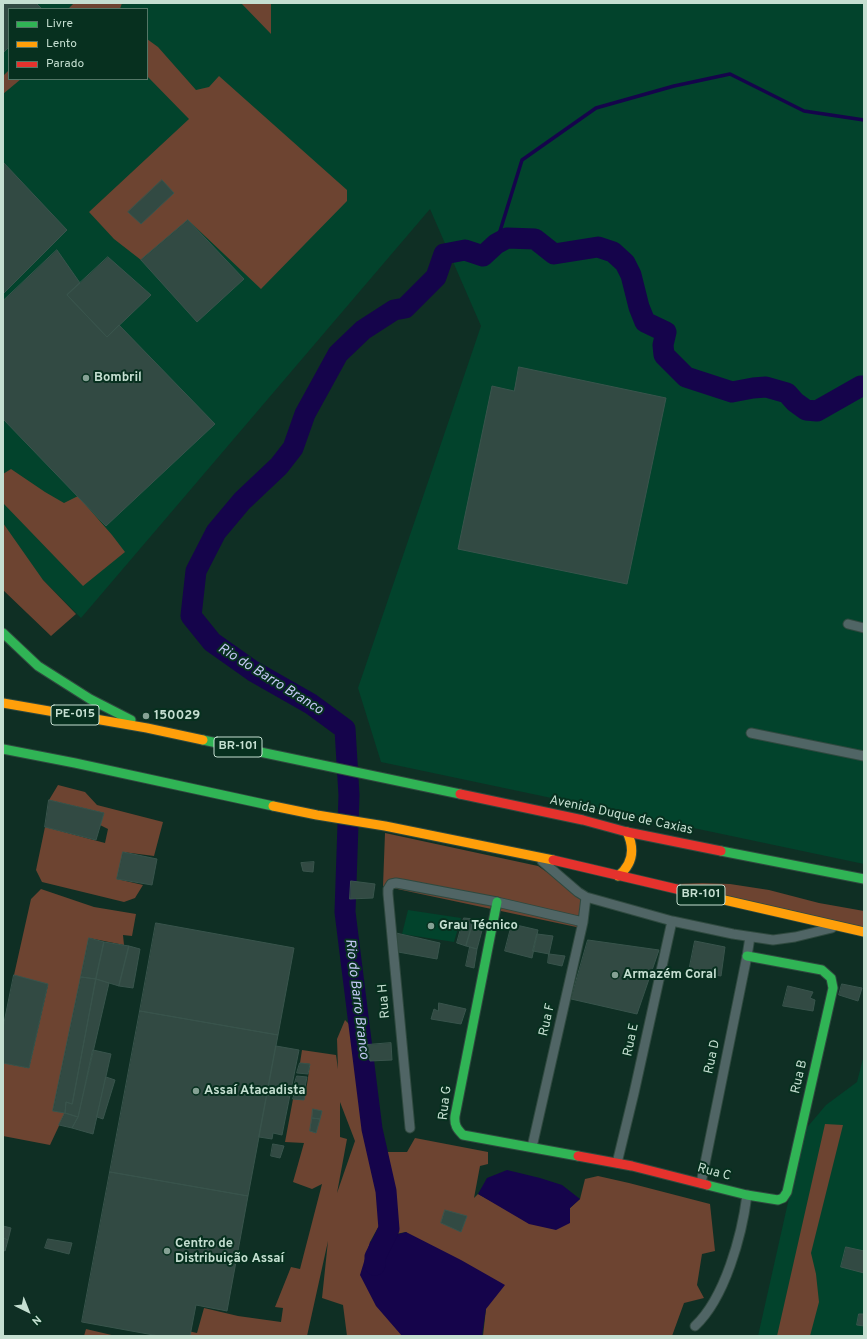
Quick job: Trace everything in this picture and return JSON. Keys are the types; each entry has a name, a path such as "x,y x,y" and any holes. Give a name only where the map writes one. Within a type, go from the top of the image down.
{"main road":[{"name":"BR-101","path":"3,634 38,666 63,683 90,699 147,728"},
{"name":"PE-015","path":"3,703 147,728"},
{"name":"Avenida Duque de Caxias","path":"147,728 583,820 627,832 864,879"},
{"name":"BR-101","path":"3,749 76,763 317,815 385,826 538,857 864,932"},
{"path":"618,876 624,872 632,855 633,844 627,832"},
{"name":"Rua G","path":"497,902 454,1122 457,1129 463,1135 632,1166"},
{"name":"Rua B","path":"747,956 822,970 831,978 833,988 787,1192"},
{"name":"Rua C","path":"632,1166 747,1195 778,1200 783,1198 787,1192"}],"street":[{"path":"848,624 864,628"},
{"path":"751,733 864,756"},
{"name":"BR-101","path":"538,857 586,898 672,921 772,940 795,937 839,926"},
{"name":"Rua H","path":"410,1128 388,889 391,884 396,883 497,902"},
{"name":"Rua F","path":"532,1148 583,922 586,898"},
{"path":"497,902 583,922"},
{"name":"Rua E","path":"616,1163 634,1093 672,921"},
{"name":"Rua D","path":"701,1183 750,937"},
{"path":"695,1326 715,1301 729,1268 745,1214 747,1195"}],"shaded area":[{"path":"3,3 864,3 864,864 381,762 358,688 481,326 430,209 81,618 3,540"},
{"path":"74,3 122,3 120,8 69,8"},
{"path":"241,3 271,3 271,34"},
{"path":"148,40 158,47 196,90 209,87 219,76 347,190 347,201 261,289 188,220 141,260 114,239 89,212 189,119 148,77"},
{"path":"8,71 8,80 20,80 3,94 3,76"},
{"path":"11,469 64,503 78,496 125,552 83,586 3,503 3,474"},
{"path":"3,523 43,580 76,614 51,636 3,590"},
{"path":"58,785 85,792 97,805 163,822 154,856 123,852 117,879 143,885 135,898 124,902 42,882 36,870 45,827 105,843 108,829 100,825 104,813 49,800"},
{"path":"385,833 538,866 586,899 581,928 383,886"},
{"path":"674,884 730,884 769,890 819,903 864,911 864,928"},
{"path":"41,889 94,907 136,914 132,936 123,935 124,945 89,938 53,1110 65,1113 50,1145 3,1136 3,1063 29,1068 48,985 14,975 31,899"},
{"name":"Grau Técnico","path":"408,910 461,918 454,942 402,934"},
{"path":"345,1020 355,1030 381,1222 370,1242 404,1336 347,1336 343,1305 322,1298 328,1241 307,1336 187,1336 188,1331 197,1333 204,1308 238,1316 281,1322 283,1308 275,1307 291,1267 300,1269 322,1184 312,1189 293,1182 304,1143 285,1142 293,1099 304,1100 306,1091 310,1064 300,1063 302,1050 336,1055 338,1069 337,1039","holes":["340,1102 355,1141 337,1193 347,1139 340,1137"]},
{"path":"864,1055 864,1336 758,1336 804,1131 826,1105 857,1082"},
{"path":"825,1124 843,1125 811,1253 816,1274 819,1302 810,1336 777,1336"},
{"path":"415,1138 488,1152 488,1164 480,1166 474,1198 478,1194 493,1202 570,1223 570,1208 580,1199 585,1179 598,1176 710,1204 715,1251 702,1254 697,1285 704,1298 684,1303 672,1336 483,1336 486,1309 406,1232 385,1236 389,1229 383,1152 407,1152"},
{"path":"507,1170 562,1185 580,1199 570,1208 570,1223 556,1230 529,1224 478,1194 487,1178"},
{"path":"406,1232 461,1260 505,1285 486,1309 482,1336 402,1336 376,1306 360,1275 370,1242"},
{"path":"86,1329 116,1336 84,1336"}],"building":[{"path":"3,3 36,3 41,8 8,8 8,48 3,53"},
{"path":"3,162 67,230 3,294"},
{"path":"162,180 174,193 141,224 128,212"},
{"path":"188,220 244,279 197,322 141,260"},
{"name":"Bombril","path":"57,250 80,283 67,295 107,337 119,325 215,424 106,526 3,419 3,301"},
{"path":"108,257 151,295 107,337 67,295"},
{"path":"519,367 666,398 627,584 458,549 492,386 514,391"},
{"path":"49,800 104,813 96,840 45,827"},
{"path":"123,852 157,859 152,885 117,879"},
{"path":"314,862 313,872 303,871 301,863"},
{"path":"351,881 375,884 373,898 350,899"},
{"path":"464,918 474,919 466,946 457,943"},
{"path":"474,919 484,923 477,949 466,946"},
{"path":"156,923 294,948 278,1035 140,1011"},
{"path":"512,924 538,930 532,958 505,951"},
{"path":"396,933 440,943 437,959 398,952"},
{"path":"537,934 553,936 549,954 533,951"},
{"path":"89,938 104,942 96,979 81,977"},
{"name":"Armazém Coral","path":"588,940 659,950 637,1014 571,999"},
{"path":"695,941 725,947 721,976 689,971"},
{"path":"104,942 129,946 119,986 96,979"},
{"path":"129,946 140,949 133,988 119,986"},
{"path":"470,947 477,949 474,968 466,966"},
{"path":"549,954 565,956 562,966 548,963"},
{"path":"14,975 48,984 29,1068 3,1063 3,1028"},
{"path":"81,977 96,979 72,1104 66,1102 65,1113 53,1111"},
{"path":"96,979 109,983 78,1117 65,1113 66,1102 72,1104"},
{"path":"842,984 862,988 858,1001 839,995"},
{"path":"788,986 813,992 810,998 815,1000 813,1011 783,1006"},
{"path":"439,1003 466,1009 461,1024 431,1019 434,1009 438,1011"},
{"name":"Assaí Atacadista","path":"140,1011 278,1035 248,1196 110,1172"},
{"path":"391,1043 392,1060 370,1061 367,1045"},
{"path":"276,1046 299,1050 282,1135 273,1133 272,1139 259,1137"},
{"path":"93,1050 111,1054 93,1134 72,1128 78,1117"},
{"path":"300,1063 310,1064 308,1074 297,1073"},
{"path":"297,1076 307,1077 305,1087 294,1086"},
{"path":"106,1077 115,1080 103,1119 97,1117"},
{"path":"296,1089 306,1090 304,1100 293,1099"},
{"path":"313,1109 322,1111 320,1119 312,1118"},
{"path":"65,1113 78,1117 72,1128 59,1125"},
{"path":"312,1118 320,1119 316,1133 310,1131"},
{"path":"273,1144 284,1146 280,1158 271,1156"},
{"name":"Centro de Distribuição Assaí","path":"110,1172 248,1196 227,1311 196,1305 190,1336 159,1336 82,1322"},
{"path":"445,1210 467,1216 461,1232 441,1223"},
{"path":"3,1226 11,1228 8,1240 3,1238"},
{"path":"3,1238 8,1240 5,1251 3,1250"},
{"path":"48,1239 72,1243 69,1254 45,1248"},
{"path":"846,1247 864,1251 864,1273 841,1267"},
{"path":"859,1314 864,1314 864,1326 857,1325"}],"waterway":[{"path":"496,244 522,160 596,108 674,86 730,74 804,111 864,120"},
{"name":"Rio do Barro Branco","path":"375,1265 375,1257 389,1229 386,1191 372,1129 345,912 349,795 345,729 311,704 253,671 212,642 191,616 196,571 216,532 242,501 279,466 293,448 305,414 338,354 363,330 394,310 405,308 436,277 444,254 465,250 483,256 496,244 507,238 535,239 554,254 598,247 613,252 625,263 631,275 639,307 645,322 666,332 663,345 664,355 686,377 732,392 766,387 787,393 795,402 806,410 817,411 861,386 864,386"}],"traffic: fast":[{"path":"3,633 38,666 90,699 131,720"},
{"path":"203,740 460,794"},
{"path":"3,749 273,806"},
{"path":"721,851 864,879"},
{"path":"497,902 455,1116 456,1124 463,1135 578,1156"},
{"path":"707,1185 747,1195 778,1200 783,1198 787,1192 833,988 831,978 822,970 747,956"}],"traffic: slow":[{"path":"3,703 147,728 203,740"},
{"path":"273,806 385,826 553,860"},
{"path":"618,876 630,861 632,850 630,838 627,832"},
{"path":"685,891 864,932"}],"traffic: jam":[{"path":"460,794 583,820 627,832 721,851"},
{"path":"553,860 685,891"},
{"path":"578,1156 632,1166 707,1185"}],"place":[{"name":"Bombril","path":"86,378"},
{"name":"150029","path":"146,716"},
{"name":"Grau Técnico","path":"431,926"},
{"name":"Armazém Coral","path":"615,975"},
{"name":"Assaí Atacadista","path":"196,1091"},
{"name":"Centro de Distribuição Assaí","path":"167,1251"}]}
